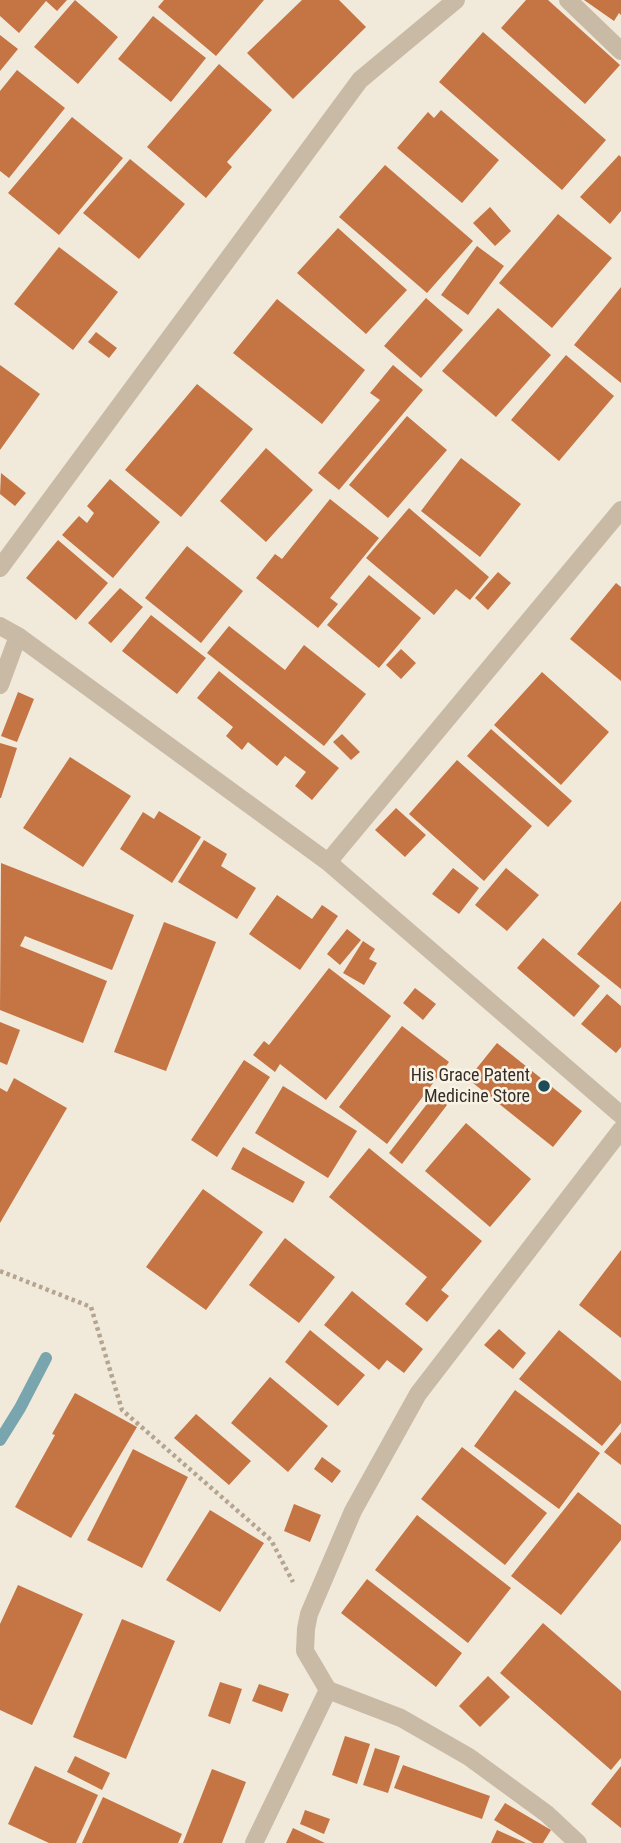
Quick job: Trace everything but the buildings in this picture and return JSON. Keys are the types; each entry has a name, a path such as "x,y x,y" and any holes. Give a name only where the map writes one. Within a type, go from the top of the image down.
{"street":[{"path":"0,568 360,80 456,0"},
{"path":"568,0 621,51"},
{"path":"328,862 621,510"},
{"path":"0,626 18,636 328,862 621,1115"},
{"path":"0,685 18,636"},
{"path":"578,1843 547,1814 469,1757 401,1718 328,1690 305,1651 306,1629 309,1614 353,1511 418,1394 621,1130"},
{"path":"254,1843 328,1690"}],"path":[{"path":"0,1271 91,1307 122,1410 271,1540 309,1614"}],"waterway":[{"path":"0,1440 46,1358"}],"place":[{"name":"His Grace Patent Medicine Store","path":"544,1086"}]}
